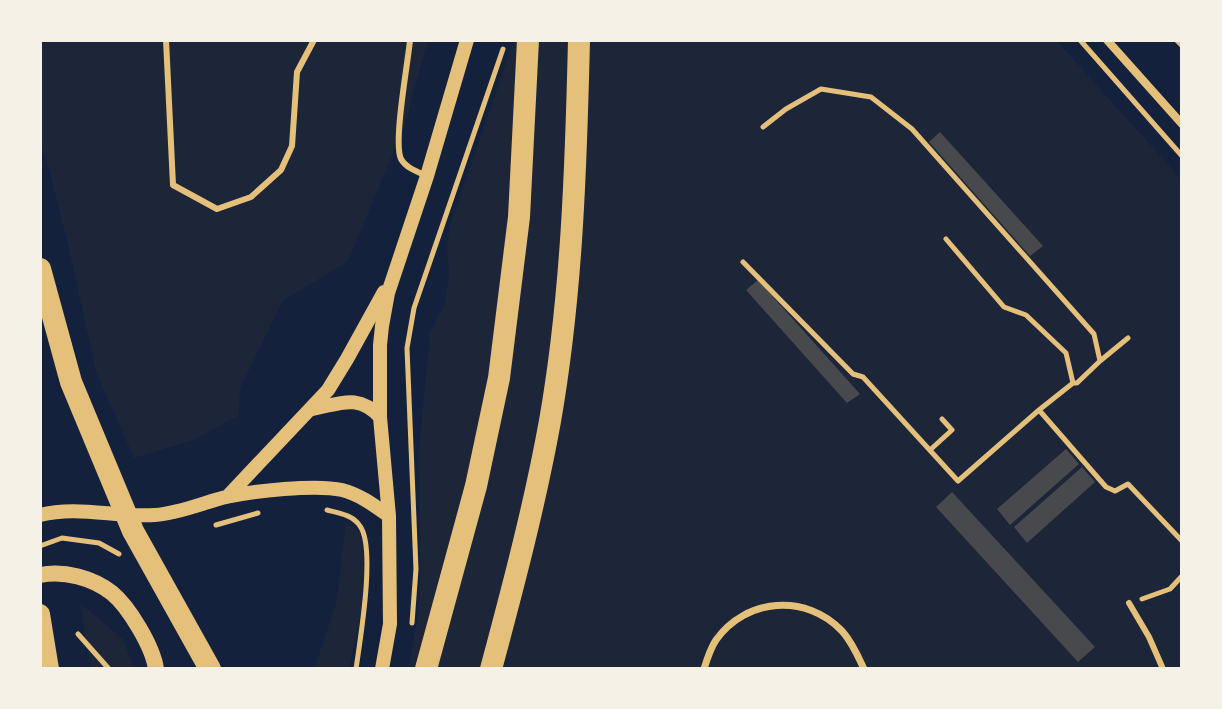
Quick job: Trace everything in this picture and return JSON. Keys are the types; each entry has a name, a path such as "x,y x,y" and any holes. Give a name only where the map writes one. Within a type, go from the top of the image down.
{"highway":[{"path":"426,669 476,486 499,378 519,217 528,40"},
{"path":"491,669 531,512 550,420 563,330 576,175 579,40"},
{"path":"40,269 71,382 133,531 210,669"}],"main road":[{"path":"40,575 51,573 88,579 113,594 136,623 154,657 156,669"},
{"path":"40,614 49,669"}],"street":[{"path":"382,669 390,624 389,516 380,417 380,345 388,293 467,40"},
{"path":"1107,40 1182,124"},
{"path":"227,497 312,409 338,376 395,272"},
{"path":"312,409 353,401 365,404 380,417"},
{"path":"40,515 72,510 156,515 186,510 227,497 326,488 344,490 360,497 389,516"},
{"path":"704,669 714,642 734,621 759,608 784,604 810,610 829,620 848,639 864,669"}],"lane":[{"path":"166,40 173,185 217,209 251,197 281,170 292,146 297,72 314,40"},
{"path":"410,40 399,148 401,160 427,176"},
{"path":"1177,40 1182,45"},
{"path":"1129,603 1163,669"}],"path":[{"path":"411,629 416,569 407,348 414,308 506,40"},
{"path":"1080,40 1182,156"},
{"path":"763,127 786,109 821,89 871,97 912,129 1094,334 1100,361"},
{"path":"946,239 1004,307 1026,315 1066,353 1073,383"},
{"path":"743,262 853,374 863,377 958,481 1128,338"},
{"path":"1039,410 1106,487 1115,491 1128,484 1182,541"},
{"path":"930,450 952,430 942,419"},
{"path":"315,506 349,516 365,535 365,608 356,669"},
{"path":"216,525 264,512"},
{"path":"1129,603 1170,589 1182,576"},
{"path":"78,634 109,669"}],"shaded area":[{"path":"40,40 428,40 404,127 348,261 283,301 240,388 239,415 196,439 134,458 96,372 71,257 40,143"},
{"path":"514,40 1056,40 1182,180 1182,669 408,669 418,618 419,451 430,332 445,304 450,224"},
{"path":"346,522 370,539 362,607 349,669 314,669 336,604"},
{"path":"80,603 123,639 134,669 91,669"}],"building":[{"path":"940,132 1043,246 1030,256 929,142"},
{"path":"758,280 860,394 847,403 746,290"},
{"path":"1066,449 1079,464 1010,525 997,509"},
{"path":"1082,467 1095,482 1027,543 1014,527"},
{"path":"952,492 1095,647 1078,662 936,507"}]}
